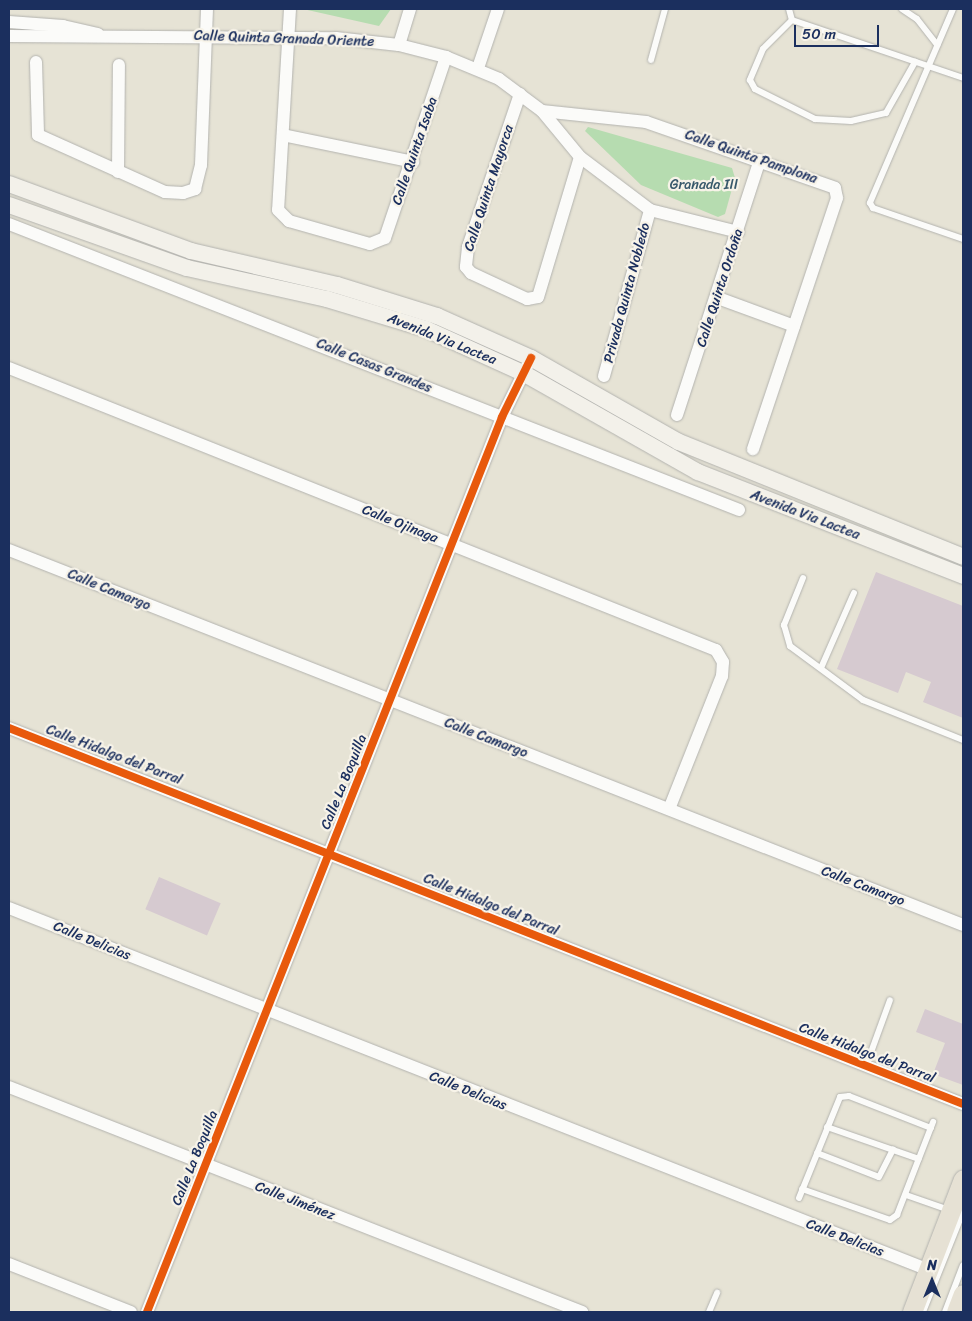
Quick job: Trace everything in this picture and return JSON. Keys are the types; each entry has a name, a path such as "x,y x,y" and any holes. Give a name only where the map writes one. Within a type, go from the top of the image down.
{"main road":[{"name":"Avenida Via Lactea","path":"9,184 191,251 396,302 531,358 679,442 963,556"},
{"name":"Avenida Via Lactea","path":"9,205 187,268 375,312 471,347 523,373 698,472 963,576"},
{"path":"912,1312 928,1270 957,1211 963,1179"},
{"path":"956,1312 963,1294"}],"street":[{"path":"36,62 38,135 165,192 195,189 201,164 206,9"},
{"path":"290,9 283,135 413,162"},
{"path":"399,44 410,9"},
{"path":"478,68 498,9"},
{"name":"Calle Quinta Granada Oriente","path":"9,22 63,26 100,35"},
{"name":"Calle Quinta Granada Oriente","path":"9,36 289,37 399,44 478,68 520,94 542,111 580,157 650,210"},
{"name":"Calle Quinta Isaba","path":"283,135 281,217 370,244 378,242 385,238 413,162 446,57"},
{"path":"118,65 118,172"},
{"name":"Calle Quinta Mayorca","path":"520,94 468,247 466,267 471,273 527,299 538,297 580,157"},
{"name":"Calle Quinta Pamplona","path":"542,111 632,119 825,182 836,192 753,449"},
{"name":"Calle Quinta Ordoña","path":"678,415 718,298 760,160"},
{"path":"650,210 738,232"},
{"name":"Privada Quinta Nobledo","path":"604,376 650,210"},
{"name":"Calle Casas Grandes","path":"9,224 502,417 660,476 739,510"},
{"path":"718,298 794,326"},
{"name":"Calle La Boquilla","path":"147,1312 502,417 531,358"},
{"name":"Calle Ojinaga","path":"9,368 719,653 722,676 669,809"},
{"name":"Calle Camargo","path":"9,550 389,701 963,925"},
{"name":"Calle Hidalgo del Parral","path":"9,728 329,852 963,1104"},
{"name":"Calle Delicias","path":"9,908 266,1011 928,1270"},
{"name":"Calle Jiménez","path":"9,1087 205,1166 582,1312"},
{"path":"9,1264 131,1312"}],"lane":[{"path":"651,60 665,9"},
{"path":"789,9 792,20"},
{"path":"902,9 917,19 937,45"},
{"path":"953,9 871,206 963,239"},
{"path":"792,20 963,78"},
{"path":"792,20 763,49 750,80 755,89 815,119 852,121 886,112 915,62"},
{"path":"803,578 783,632 790,646 863,700 963,740"},
{"path":"821,668 854,593"},
{"path":"866,1066 890,1000"},
{"path":"799,1198 802,1189 838,1099 846,1095 932,1125 897,1215 885,1220 802,1189"},
{"path":"827,1127 919,1159"},
{"path":"817,1153 879,1177 893,1150"},
{"path":"906,1195 957,1211 923,1312"},
{"path":"944,1312 963,1265"},
{"path":"709,1312 717,1293"}],"green space":[{"path":"303,9 391,9 379,26"},
{"name":"Granada III","path":"588,127 732,168 735,178 725,214 718,217 641,185 585,131"}],"building":[{"path":"876,572 963,606 963,718 923,702 931,682 906,672 898,693 837,669"},
{"path":"159,877 221,903 207,935 145,909"},
{"path":"925,1009 963,1024 963,1085 933,1074 945,1043 916,1032"}],"cycle path":[{"path":"147,1312 502,417 531,358"},
{"path":"9,728 963,1104"}]}
